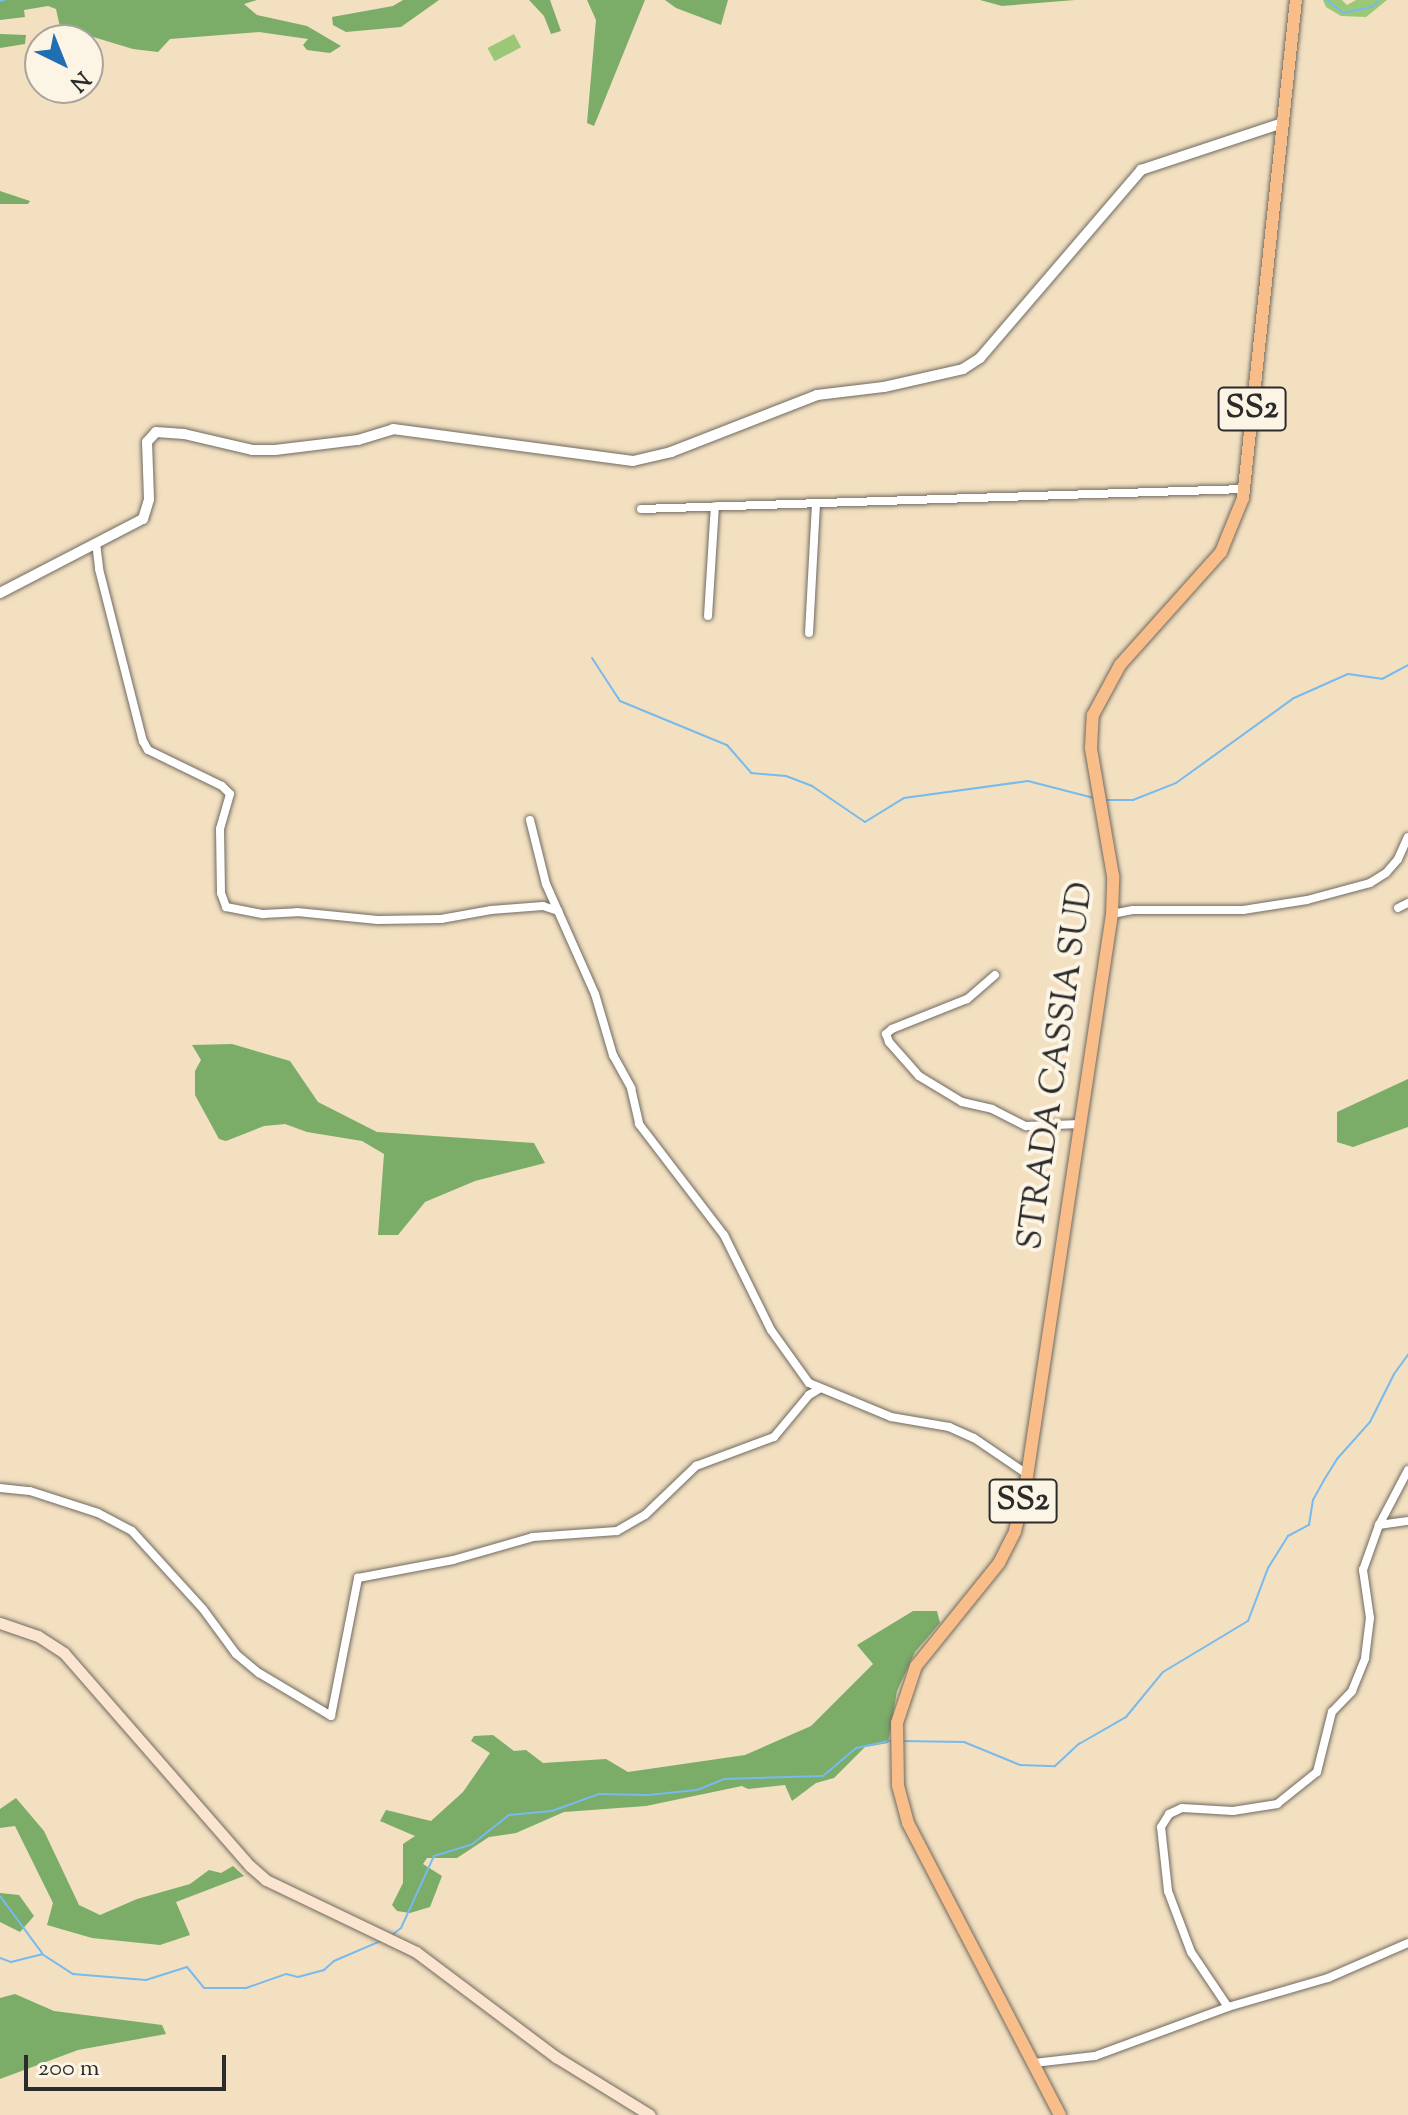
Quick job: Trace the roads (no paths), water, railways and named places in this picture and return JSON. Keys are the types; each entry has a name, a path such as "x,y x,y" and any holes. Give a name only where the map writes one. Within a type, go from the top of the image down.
{"main road":[{"name":"STRADA CASSIA SUD","path":"1060,2115 908,1823 898,1786 895,1742 902,1703 916,1666 1008,1548 1015,1531 1027,1474 1112,914 1113,876 1095,770 1092,724 1107,684 1221,552 1234,526 1244,489 1296,0"},
{"path":"0,1623 38,1636 64,1653 258,1873 284,1891 395,1941 438,1967 556,2057 650,2115"}],"street":[{"path":"0,593 132,527 149,510 147,442 156,432 184,434 252,450 275,450 358,440 393,429 633,461 671,452 817,395 884,387 963,369 980,358 1141,170 1282,123"},
{"path":"641,509 1244,489"},
{"path":"809,633 816,503"},
{"path":"708,616 715,506"},
{"path":"96,543 99,569 143,741 148,750 222,786 230,794 220,829 221,893 226,907 263,914 297,912 378,920 441,919 491,910 543,906 559,912"},
{"path":"530,820 543,874 595,994 613,1055 631,1088 639,1124 724,1235 771,1330 809,1383 891,1417 949,1427 974,1438 1027,1474"},
{"path":"1112,914 1133,910 1243,910 1307,900 1370,883 1386,873 1398,859 1408,837"},
{"path":"1398,908 1408,903"},
{"path":"995,975 967,999 886,1034 919,1076 962,1102 992,1109 1026,1126 1081,1124"},
{"path":"0,1488 30,1491 98,1513 132,1531 203,1609 236,1654 259,1673 331,1716 358,1578 453,1560 533,1537 617,1531 645,1515 696,1466 774,1437 809,1395 819,1389"},
{"path":"1228,2007 1191,1952 1168,1891 1161,1827 1169,1814 1182,1808 1233,1811 1277,1804 1317,1772 1332,1712 1352,1691 1365,1658 1370,1618 1363,1570 1379,1525 1408,1470"},
{"path":"1379,1525 1408,1521"},
{"path":"1034,2063 1095,2056 1228,2007 1328,1978 1408,1943"}],"waterway":[{"path":"0,1 4,0"},
{"path":"1327,0 1343,13 1372,7 1379,0"},
{"path":"592,658 620,701 727,745 751,773 786,776 812,786 865,822 904,798 1028,781 1094,798"},
{"path":"1104,800 1133,800 1176,783 1294,698 1348,674 1382,679 1408,665"},
{"path":"901,1741 964,1742 1020,1765 1055,1766 1079,1744 1126,1717 1163,1672 1248,1621 1268,1568 1288,1536 1309,1525 1313,1500 1324,1480 1337,1459 1370,1422 1394,1374 1408,1355"},
{"path":"392,1935 401,1928 434,1856 471,1845 509,1815 552,1811 599,1794 648,1795 697,1790 724,1779 823,1776 856,1748 890,1741"},
{"path":"0,1896 42,1953"},
{"path":"0,1958 11,1962 42,1954 73,1974 146,1980 187,1967 204,1988 246,1988 286,1974 298,1977 324,1970 334,1961 383,1940"}]}
